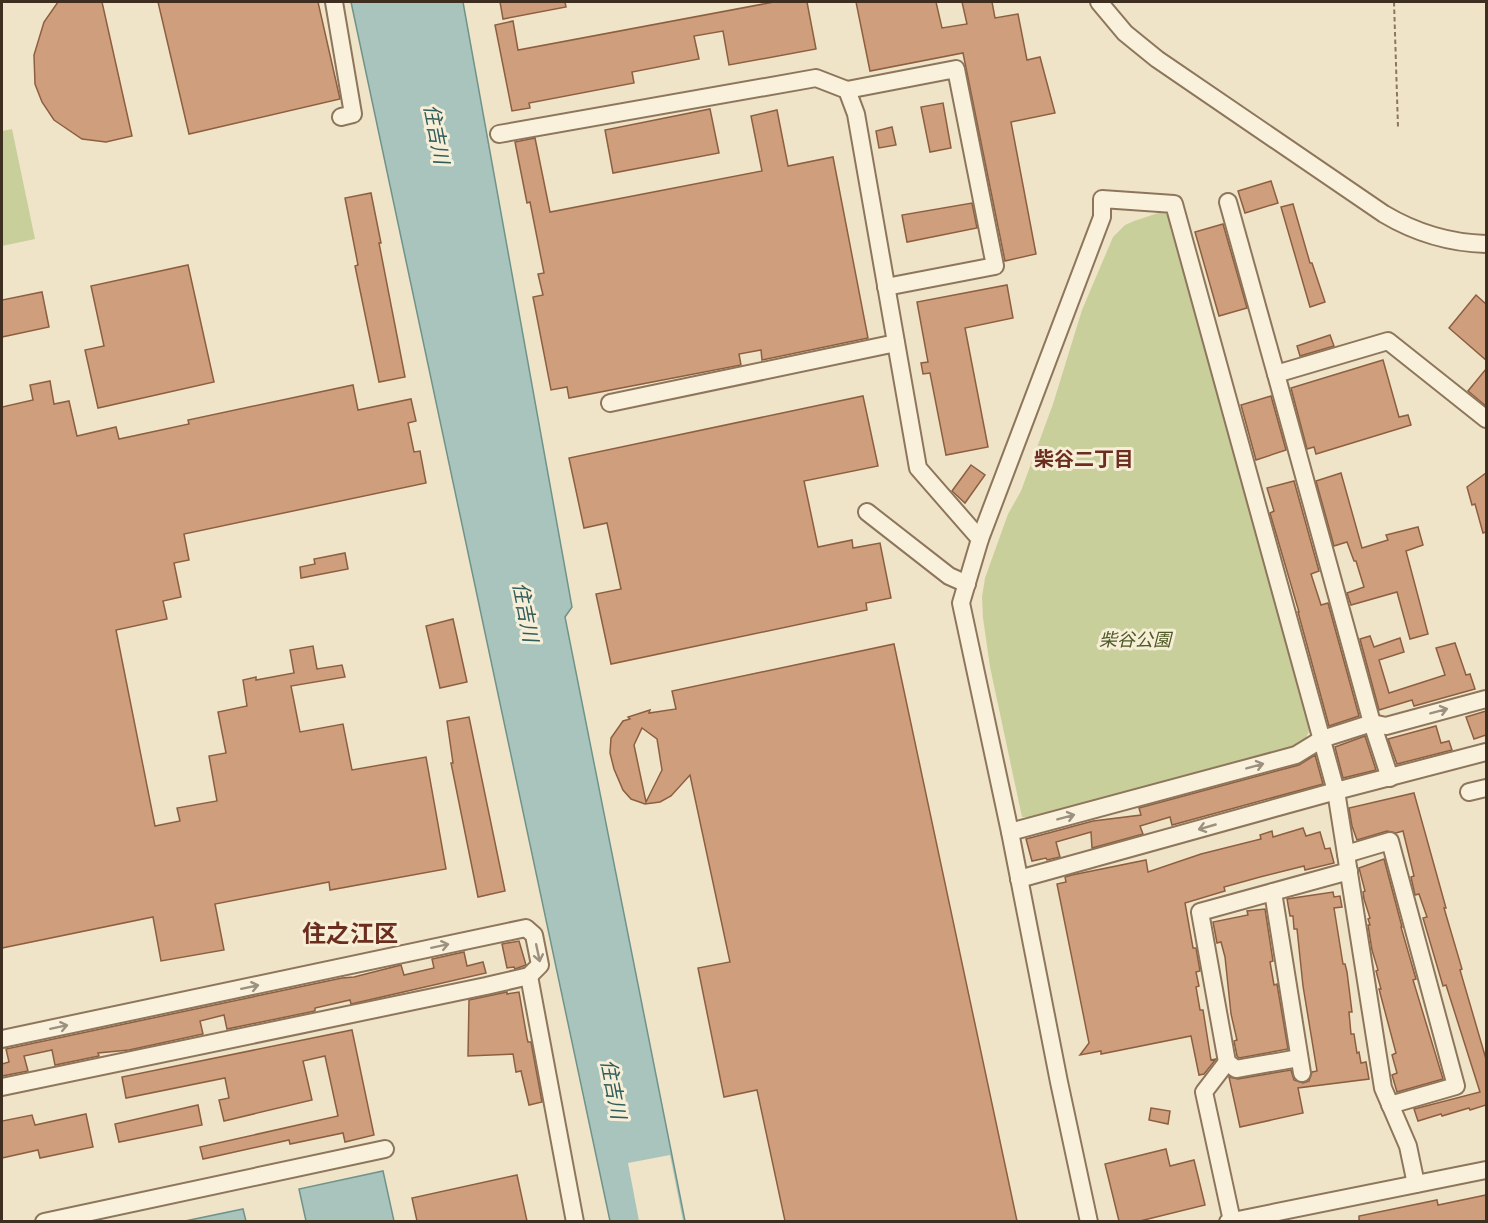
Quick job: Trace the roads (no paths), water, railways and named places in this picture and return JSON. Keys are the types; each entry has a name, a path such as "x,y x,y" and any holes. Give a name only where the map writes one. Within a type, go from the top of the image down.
{"street":[{"path":"334,2 353,114 341,117"},
{"path":"1098,2 1125,33 1157,59 1396,221 1420,232 1445,239 1486,244"},
{"path":"500,134 816,78 847,90 956,69 995,266 886,287"},
{"path":"847,90 856,114 918,468 980,539"},
{"path":"1089,1221 961,603 980,539 1102,218 1101,199 1174,204 1336,791 1383,1088 1408,1146 1416,1184"},
{"path":"1228,202 1372,723 1390,778"},
{"path":"1276,374 1388,341 1486,419"},
{"path":"610,403 896,343"},
{"path":"867,512 949,576 967,584"},
{"path":"1010,832 1296,754 1322,739 1372,723 1386,726 1486,699"},
{"path":"1019,879 1486,752"},
{"path":"1469,792 1486,788"},
{"path":"1346,854 1390,841 1456,1086 1390,1105"},
{"path":"1273,892 1301,1066 1236,1069 1227,1062 1200,912 1273,892 1348,872"},
{"path":"2,1039 526,928 534,935 540,965 529,976 2,1087"},
{"path":"529,976 575,1221"},
{"path":"1227,1062 1204,1092 1230,1221 1486,1170"},
{"path":"44,1221 385,1149"}],"water":[{"name":"住吉川","path":"351,2 463,2 572,607 565,617 685,1221 610,1221"},
{"path":"383,1171 394,1221 306,1221 299,1189"},
{"path":"243,1209 246,1221 185,1221"}],"district":[{"name":"柴谷二丁目","path":"1084,458"},
{"name":"住之江区","path":"350,933"}],"park label":[{"name":"柴谷公園","path":"1135,639"}]}
